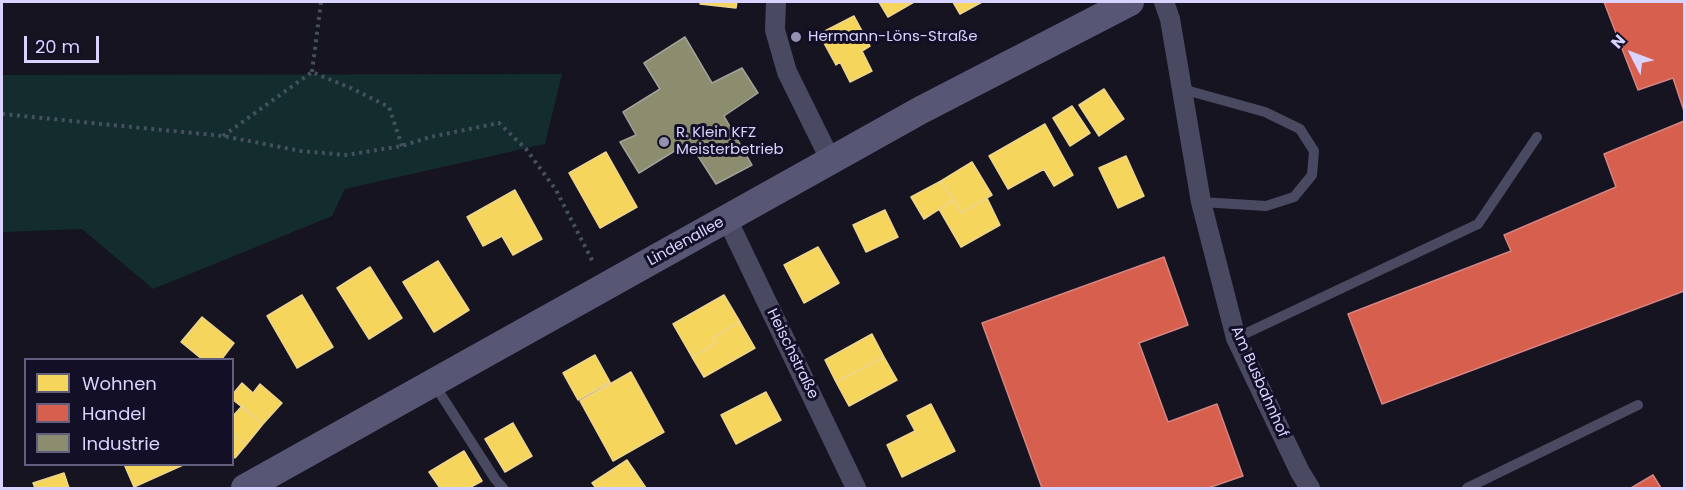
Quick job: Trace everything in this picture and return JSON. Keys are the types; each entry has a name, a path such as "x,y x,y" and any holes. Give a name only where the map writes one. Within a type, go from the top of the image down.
{"street":[{"path":"776,2 775,30 787,72 831,161"},
{"name":"Lindenallee","path":"244,489 921,110 1130,2"},
{"name":"Am Busbahnhof","path":"1164,2 1170,18 1201,202 1236,338 1310,489"},
{"name":"Heischstraße","path":"727,219 856,489"}],"lane":[{"path":"1182,89 1265,112 1300,129 1314,151 1312,175 1294,196 1266,206 1201,202"},
{"path":"1236,338 1478,224 1537,137"},
{"path":"433,383 503,489"},
{"path":"1467,489 1638,405"}],"path":[{"path":"223,136 312,72 321,2"},
{"path":"312,72 389,107 402,146"},
{"path":"2,114 223,136 302,151 346,155 402,146 430,137 499,123 526,149 556,190 606,287"}],"green space":[{"path":"562,74 545,144 345,189 332,216 153,289 82,229 2,232 2,75"}],"building: Wohnen":[{"path":"701,2 737,2 736,8 700,4"},
{"path":"879,2 914,2 888,17"},
{"path":"953,2 982,2 960,14"},
{"path":"854,16 870,46 862,51 872,71 850,82 840,62 836,65 819,34"},
{"path":"1104,89 1124,119 1099,136 1079,105"},
{"path":"1072,106 1090,133 1070,146 1053,118"},
{"path":"1045,124 1073,175 1054,186 1044,169 1008,189 989,156"},
{"path":"606,152 637,207 600,228 569,173"},
{"path":"1126,156 1144,196 1118,208 1099,168"},
{"path":"972,162 992,195 961,213 941,181"},
{"path":"941,181 953,200 924,219 911,197"},
{"path":"515,190 542,239 513,255 502,236 483,246 467,217"},
{"path":"987,198 1000,225 961,247 939,209 953,200 961,213"},
{"path":"885,210 898,237 866,252 853,225"},
{"path":"818,247 839,283 804,303 784,265"},
{"path":"438,261 469,310 434,332 403,282"},
{"path":"370,267 402,318 369,339 337,288"},
{"path":"302,295 333,347 297,368 267,316"},
{"path":"724,295 740,322 712,338 716,343 692,357 673,324"},
{"path":"202,317 234,343 223,358 201,358 181,342"},
{"path":"740,322 755,348 704,377 692,357 716,343 712,338"},
{"path":"872,334 884,357 836,382 825,360"},
{"path":"595,355 610,382 578,400 563,373"},
{"path":"884,357 897,380 849,406 836,382"},
{"path":"631,372 664,432 613,461 580,401"},
{"path":"242,383 253,393 260,384 282,403 263,424 234,401 234,393"},
{"path":"766,392 781,420 736,444 721,415"},
{"path":"931,404 955,451 902,477 887,445 915,431 907,416"},
{"path":"242,406 263,424 246,445 234,435 234,415"},
{"path":"513,423 532,456 505,472 485,439"},
{"path":"234,435 246,445 234,457"},
{"path":"464,451 482,481 469,488 440,488 429,472"},
{"path":"627,460 646,488 596,488 592,483"},
{"path":"125,466 181,466 134,487"},
{"path":"64,473 69,488 35,488 33,483"}],"building: Handel":[{"path":"1604,2 1684,2 1684,111 1673,78 1638,90"},
{"path":"1684,121 1684,291 1382,404 1348,314 1511,251 1504,235 1616,187 1604,154"},
{"path":"1164,257 1188,325 1139,343 1168,422 1217,404 1243,476 1208,488 1042,488 982,323"},
{"path":"1653,475 1661,488 1631,488"}],"building: Industrie":[{"path":"685,37 712,83 742,68 758,93 724,116 752,165 716,184 689,142 639,173 620,142 636,135 623,112 660,89 644,63"}],"place":[{"name":"Hermann-Löns-Straße","path":"796,37"},
{"name":"R. Klein KFZ Meisterbetrieb","path":"664,142"}]}
